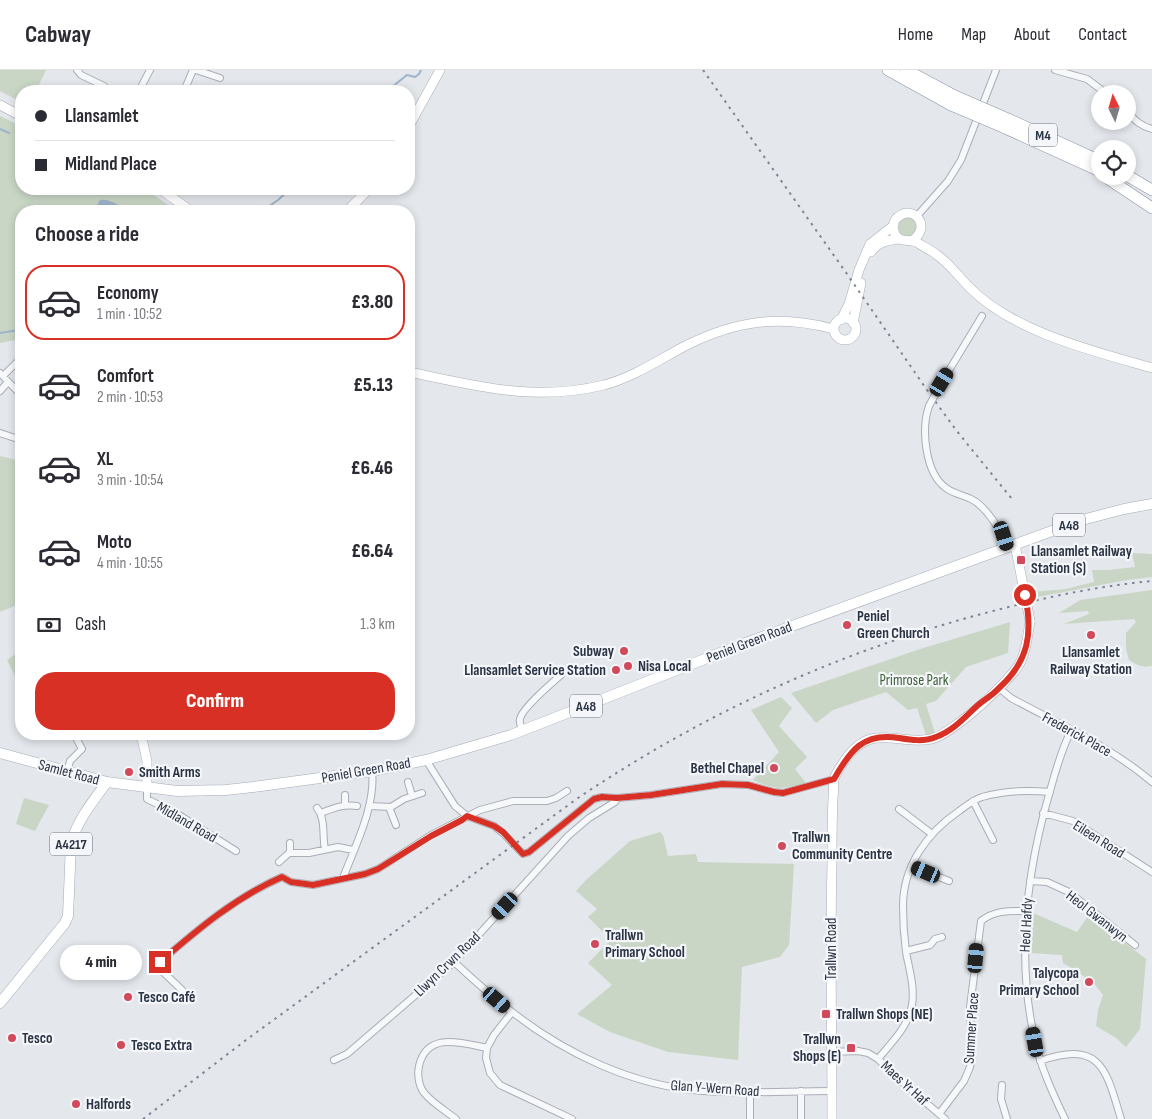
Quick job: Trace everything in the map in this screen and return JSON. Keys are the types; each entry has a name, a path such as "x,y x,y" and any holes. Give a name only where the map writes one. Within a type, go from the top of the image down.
{"highway":[{"name":"M4","path":"888,70 953,101 1091,157"},
{"name":"M4","path":"906,70 953,101"},
{"name":"M4","path":"1006,123 1046,146 1091,168"},
{"path":"1136,181 1152,190"},
{"path":"1118,185 1152,208"},
{"path":"1126,185 1152,200"}],"main road":[{"path":"415,115 440,70"},
{"path":"0,105 15,113"},
{"path":"168,195 183,205"},
{"path":"353,205 363,195"},
{"path":"911,213 917,216 921,222 922,229 919,236 906,242 899,239 894,233 893,226 899,215 911,213"},
{"path":"893,226 870,244 858,270 849,304 834,329 838,338 848,340 855,333 853,323 863,271 869,255 874,247 886,241 899,239"},
{"path":"913,240 939,256 971,290 1002,314 1024,326 1081,347 1152,368"},
{"path":"841,320 847,319 853,323"},
{"path":"415,373 500,390 523,393 558,393 606,384 645,368 686,345 723,330 765,321 810,323 834,329"},
{"name":"Peniel Green Road","path":"107,782 177,791 226,790 372,771 426,760 475,747 743,644 1082,520 1152,504"},
{"path":"834,779 850,753 864,742 879,736 914,740 938,737 957,724 999,688 1021,662 1027,643 1030,621 1025,595 1011,547"},
{"path":"142,740 147,762 147,788"},
{"name":"Samlet Road","path":"0,754 107,782 76,829 71,843 68,916 65,923 56,937 2,999"},
{"path":"78,775 88,780 96,797"},
{"name":"Trallwn Road","path":"832,1119 831,895 834,779"}],"street":[{"path":"77,70 81,76 100,85"},
{"path":"142,85 151,70"},
{"path":"187,85 194,70 212,72 220,78"},
{"path":"917,216 948,181 961,160 996,70"},
{"path":"1055,70 1087,79 1095,85"},
{"path":"1136,122 1143,127 1152,129"},
{"path":"982,316 929,406 926,417 927,448 930,465 937,479 948,490 977,502 1011,547"},
{"path":"0,391 4,377 15,365"},
{"path":"4,377 15,388"},
{"path":"0,433 15,438"},
{"path":"522,730 520,724 521,716 532,702 561,675"},
{"name":"Frederick Place","path":"999,688 1011,698 1100,745 1128,763 1152,782"},
{"name":"Heol Hafdy","path":"1065,1119 1040,1061 1029,1012 1024,959 1026,911 1033,855 1060,752 1071,730"},
{"path":"66,772 70,762 82,749 77,740"},
{"path":"426,760 455,806 467,816 494,826 503,832 523,854 529,852 594,799 602,797 617,798 651,795 722,784 748,785 783,793 834,779"},
{"path":"343,878 369,806 373,790 372,771"},
{"path":"408,782 412,796"},
{"name":"Midland Road","path":"147,788 147,799 179,814 236,851"},
{"path":"878,1059 908,1021 912,1003 912,980 906,951 903,905 905,886 912,866 921,849 932,834 973,801 983,797 1031,790 1050,792"},
{"path":"182,990 161,970 160,962 200,927 240,898 282,877 291,882 307,885 365,874 378,869 414,846 480,810 513,801 547,801 567,791"},
{"path":"369,806 389,807 422,793"},
{"path":"345,795 345,805"},
{"name":"Llwyn Crwn Road","path":"334,1060 347,1054 454,962 568,836 589,818 616,802 617,798"},
{"path":"973,801 993,840"},
{"path":"325,849 319,810 345,805 357,806"},
{"path":"389,807 396,825"},
{"path":"899,809 932,834"},
{"name":"Eileen Road","path":"1043,813 1073,822 1152,872"},
{"path":"560,827 568,836"},
{"path":"290,843 290,853"},
{"path":"279,862 290,853 309,853 345,847 353,850"},
{"path":"912,866 949,881"},
{"name":"Heol Gwanwyn","path":"1030,881 1047,882 1069,892 1134,945"},
{"name":"Summer Place","path":"939,1114 964,1081 970,1067 972,1051 970,1007 981,921 989,915 1000,912 1026,911"},
{"path":"906,951 930,945 934,939 942,937"},
{"name":"Glan Y-Wern Road","path":"454,962 512,1012 558,1044 591,1060 627,1074 661,1084 701,1090 750,1092 832,1091"},
{"path":"512,1012 494,1034 487,1048 486,1058 490,1073 500,1085 572,1119"},
{"path":"456,1119 425,1095 419,1085 418,1071 420,1063 430,1047 444,1042 455,1042 487,1048"},
{"name":"Maes Yr Haf","path":"831,1052 868,1053 878,1059 945,1119"},
{"path":"1040,1061 1059,1054 1086,1056 1094,1060 1106,1073 1121,1119"},
{"path":"1002,1085 1001,1099 1007,1119"},
{"path":"801,1091 801,1119"},
{"path":"750,1092 750,1119"}],"green space":[{"path":"0,70 46,70 39,85 15,85 15,99 0,91"},
{"path":"0,116 15,123 15,195 154,195 168,205 15,205 15,340 0,343"},
{"path":"907,217 914,220 917,227 914,234 907,237 900,234 897,227 900,220"},
{"path":"0,456 15,460 15,606 0,612"},
{"path":"1132,553 1152,554 1152,577 1032,598 1031,592 1066,589 1094,582 1092,570 1135,567"},
{"path":"1152,590 1152,666 1140,666 1129,660 1126,649 1126,633 1136,622 1134,619 1064,624 1089,614 1088,611 1059,613 1080,600"},
{"name":"Primrose Park","path":"1010,622 1008,653 966,667 936,701 926,704 935,733 926,735 917,708 908,710 886,692 833,710 816,723 791,693 920,649"},
{"path":"15,654 15,676 7,660"},
{"path":"781,697 792,708 779,726 807,757 795,769 806,783 779,788 767,786 753,780 779,752 751,710"},
{"path":"24,798 49,805 35,831 16,824"},
{"path":"660,832 663,835 668,856 696,854 698,862 794,864 789,945 780,957 742,967 738,1060 668,1052 610,1032 577,1014 612,985 588,963 611,940 588,917 597,909 576,891 630,841"},
{"name":"Talycopa Primary School","path":"1033,913 1077,932 1089,915 1146,959 1140,1029 1126,1047 1116,1038 1096,1026 1098,1010 1103,995 1093,982 1063,963 1062,955 1031,953"}],"water":[{"path":"100,200 106,200 118,205 97,205"}],"waterway":[{"path":"394,85 407,75 415,77 421,70"},
{"path":"0,129 9,133"},
{"path":"271,205 283,195"},
{"path":"0,333 15,331"}],"railway":[{"path":"703,70 927,390 956,430 1012,499"},
{"path":"143,1119 246,1040 578,798 675,738 776,687 880,645 989,612 1030,602 1090,589 1152,581"}],"place":[{"name":"Llansamlet Railway Station (S)","path":"1021,560"},
{"name":"Peniel Green Church","path":"847,625"},
{"name":"Llansamlet Railway Station","path":"1091,635"},
{"name":"Subway","path":"624,651"},
{"name":"Nisa Local","path":"628,666"},
{"name":"Llansamlet Service Station","path":"616,670"},
{"name":"Bethel Chapel","path":"774,768"},
{"name":"Smith Arms","path":"129,772"},
{"name":"Trallwn Community Centre","path":"782,846"},
{"name":"Trallwn Primary School","path":"595,944"},
{"name":"Talycopa Primary School","path":"1089,982"},
{"name":"Tesco Café","path":"128,997"},
{"name":"Trallwn Shops (NE)","path":"826,1014"},
{"name":"Tesco","path":"12,1038"},
{"name":"Tesco Extra","path":"121,1045"},
{"name":"Trallwn Shops (E)","path":"851,1048"},
{"name":"Halfords","path":"76,1104"}],"route":[{"path":"160,962 200,927 240,898 269,883 282,877 291,882 313,885 365,874 378,869 422,840 467,816 483,821 503,832 523,854 529,852 594,799 651,795 722,784 748,785 783,793 834,779 850,753 857,746 870,739 879,736 914,740 938,737 957,724 999,688 1021,662 1027,643 1030,621 1025,595"}]}
